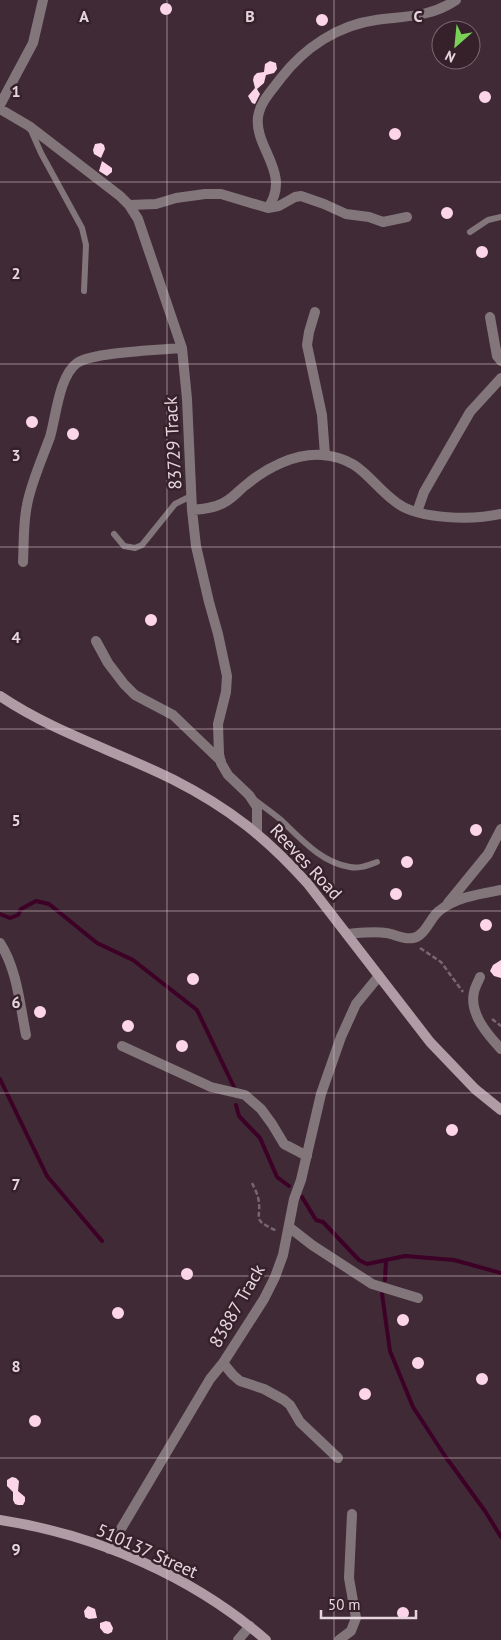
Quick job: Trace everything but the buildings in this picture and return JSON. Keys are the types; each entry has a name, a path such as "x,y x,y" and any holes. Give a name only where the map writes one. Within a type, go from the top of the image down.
{"street":[{"path":"0,105 33,43 43,0"},
{"path":"268,208 274,198 276,188 270,157 260,136 258,116 265,100 289,68 317,43 345,28 374,20 435,12 456,0"},
{"name":"83729 Track","path":"0,109 29,126 120,196 129,205 138,219 182,348 187,399 192,510 198,559 218,634 226,676 226,692 217,734 221,761 228,775 249,795 257,807 257,833"},
{"path":"129,205 156,204 176,198 221,194 268,208 279,206 295,197 302,196 346,214 369,217 383,222 408,217"},
{"path":"315,312 308,332 308,345 322,415 326,455"},
{"path":"490,317 494,343 501,361"},
{"path":"22,562 27,505 51,434 59,398 67,378 74,367 80,361 101,356 182,348"},
{"path":"417,512 424,492 470,412 501,378"},
{"path":"192,510 225,503 260,474 278,464 297,457 326,455 346,460 361,469 398,504 417,512 464,517 501,514"},
{"path":"96,641 108,663 135,695 173,715 221,761"},
{"name":"Reeves Road","path":"0,696 41,720 173,780 218,805 257,833 308,884 378,976 450,1065 501,1110"},
{"path":"446,906 488,854 501,829"},
{"path":"347,934 374,932 414,938 423,932 437,911 455,900 501,890"},
{"path":"0,943 8,958 26,1035"},
{"name":"83887 Track","path":"109,1549 210,1379 223,1363 270,1287 283,1255 294,1198 307,1156 321,1094 341,1036 356,1004 378,976"},
{"path":"480,977 474,992 473,1004 481,1025 501,1049"},
{"path":"122,1046 211,1087 245,1095 262,1109 284,1144 307,1156"},
{"path":"288,1232 312,1245 372,1284 418,1298"},
{"path":"223,1363 240,1381 264,1389 284,1400 290,1405 300,1422 338,1458"},
{"path":"339,1640 350,1632 356,1618 349,1578 352,1514"},
{"name":"510137 Street","path":"0,1520 65,1535 142,1562 188,1585 250,1626 266,1640"},
{"path":"238,1640 250,1626"}],"lane":[{"path":"29,126 82,228 86,245 84,291"},
{"path":"470,232 488,220 501,217"},
{"path":"114,534 124,546 135,548 142,545 175,504 192,496"},
{"path":"249,795 279,819 309,847 327,859 352,868 361,868 377,862"}],"path":[{"path":"417,946 441,962 473,1004"},
{"path":"490,1018 501,1026"},
{"path":"252,1183 258,1197 258,1218 262,1224 288,1232"}],"waterway":[{"path":"0,914 10,918 18,915 21,909 36,901 49,904 97,943 133,960 197,1010 234,1087"},
{"path":"0,1079 47,1176 102,1241"},
{"path":"236,1105 239,1116 260,1138 277,1177 289,1186"},
{"path":"302,1197 316,1220 323,1222 359,1260 367,1264 405,1256 454,1260 501,1273"},
{"path":"385,1280 386,1260"},
{"path":"382,1294 390,1351 413,1407 501,1537"}]}
